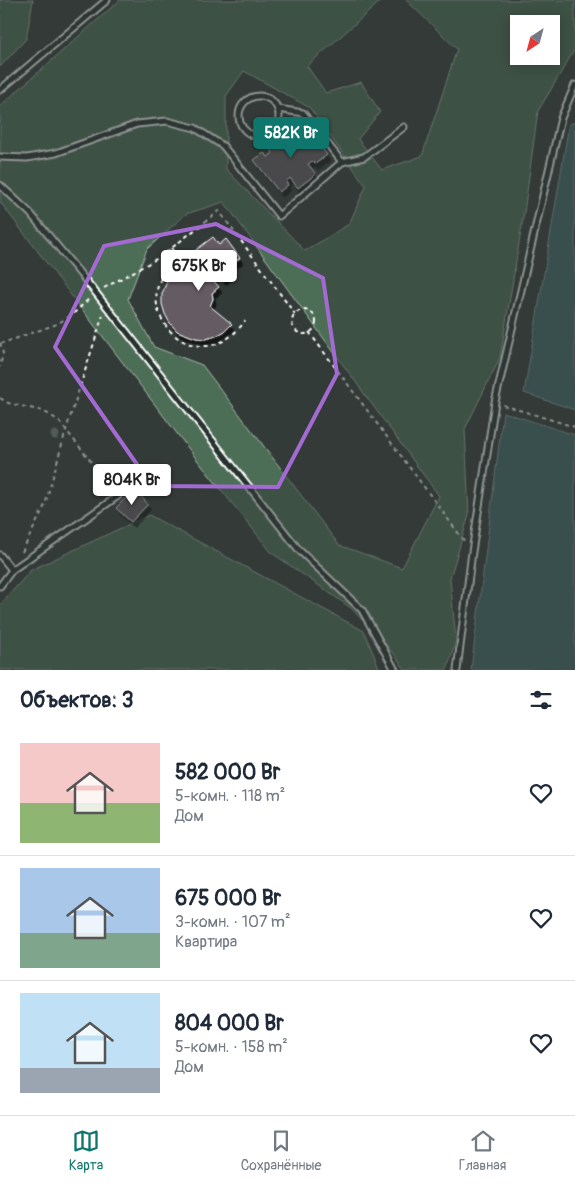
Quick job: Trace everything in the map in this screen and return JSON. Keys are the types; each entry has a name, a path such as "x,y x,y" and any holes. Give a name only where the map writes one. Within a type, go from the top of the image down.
{"lane":[{"path":"0,90 107,0"},
{"path":"457,670 472,552 495,402 561,118 575,85"},
{"path":"278,109 278,121 271,131 266,134 260,136 248,132 240,122 240,108 249,98 256,96 269,99 278,109 303,113 342,162"},
{"path":"568,101 575,105"},
{"path":"0,157 27,158 56,153 136,124 167,121 195,128 223,146 279,216 342,162 364,157 404,127"},
{"path":"0,185 30,214 96,293 298,550 362,610 395,670"},
{"path":"0,586 12,570 118,496"},
{"path":"0,555 12,570"}],"path":[{"path":"0,367 2,353 0,344 57,324 74,314 96,293 160,256 219,211 295,314"},
{"path":"171,248 179,259 165,272 159,283 156,299 159,314 166,328 178,339 192,345 208,346 223,342 236,333 245,321"},
{"path":"21,555 30,540 45,505 66,430 106,306"},
{"path":"302,310 312,314 316,324 309,332 301,333 295,329 292,321 295,314 302,310"},
{"path":"309,332 472,552"},
{"path":"0,398 8,403 43,411 58,420 118,496"},
{"path":"495,402 575,427"}],"highlighted area":[{"path":"216,224 323,278 337,374 278,487 152,486 55,347 104,246"}],"green space":[{"path":"0,0 33,0 26,39 0,67"},
{"path":"120,0 382,0 307,66 326,93 361,82 380,112 358,139 382,170 422,156 457,49 406,0 575,0 575,49 538,111 524,213 500,358 465,429 469,515 450,578 456,641 447,670 405,670 395,655 351,608 272,553 198,461 0,202 0,106","holes":["244,71 310,108 366,186 349,224 305,251 226,169 226,96","224,202 439,496 402,568 339,545 202,365 154,347 128,299 147,249 186,214"]},
{"path":"149,515 364,631 380,670 0,670 0,605 31,570"}],"water":[{"path":"575,122 575,410 524,393 569,124"},
{"path":"503,412 575,435 575,670 471,670"}],"building":[{"path":"302,123 327,155 315,164 312,161 308,164 316,174 298,188 290,178 286,182 288,185 279,192 254,160 264,153 268,157 273,153 267,146 283,133 289,140 294,136 290,132"},
{"path":"213,237 219,245 226,239 240,258 230,265 234,270 223,279 219,274 212,279 219,287 212,293 213,299 210,306 232,324 216,336 206,339 196,338 177,331 170,323 162,304 162,294 167,281 165,279 199,255 196,250"},
{"path":"134,489 148,504 131,522 116,508"}]}
